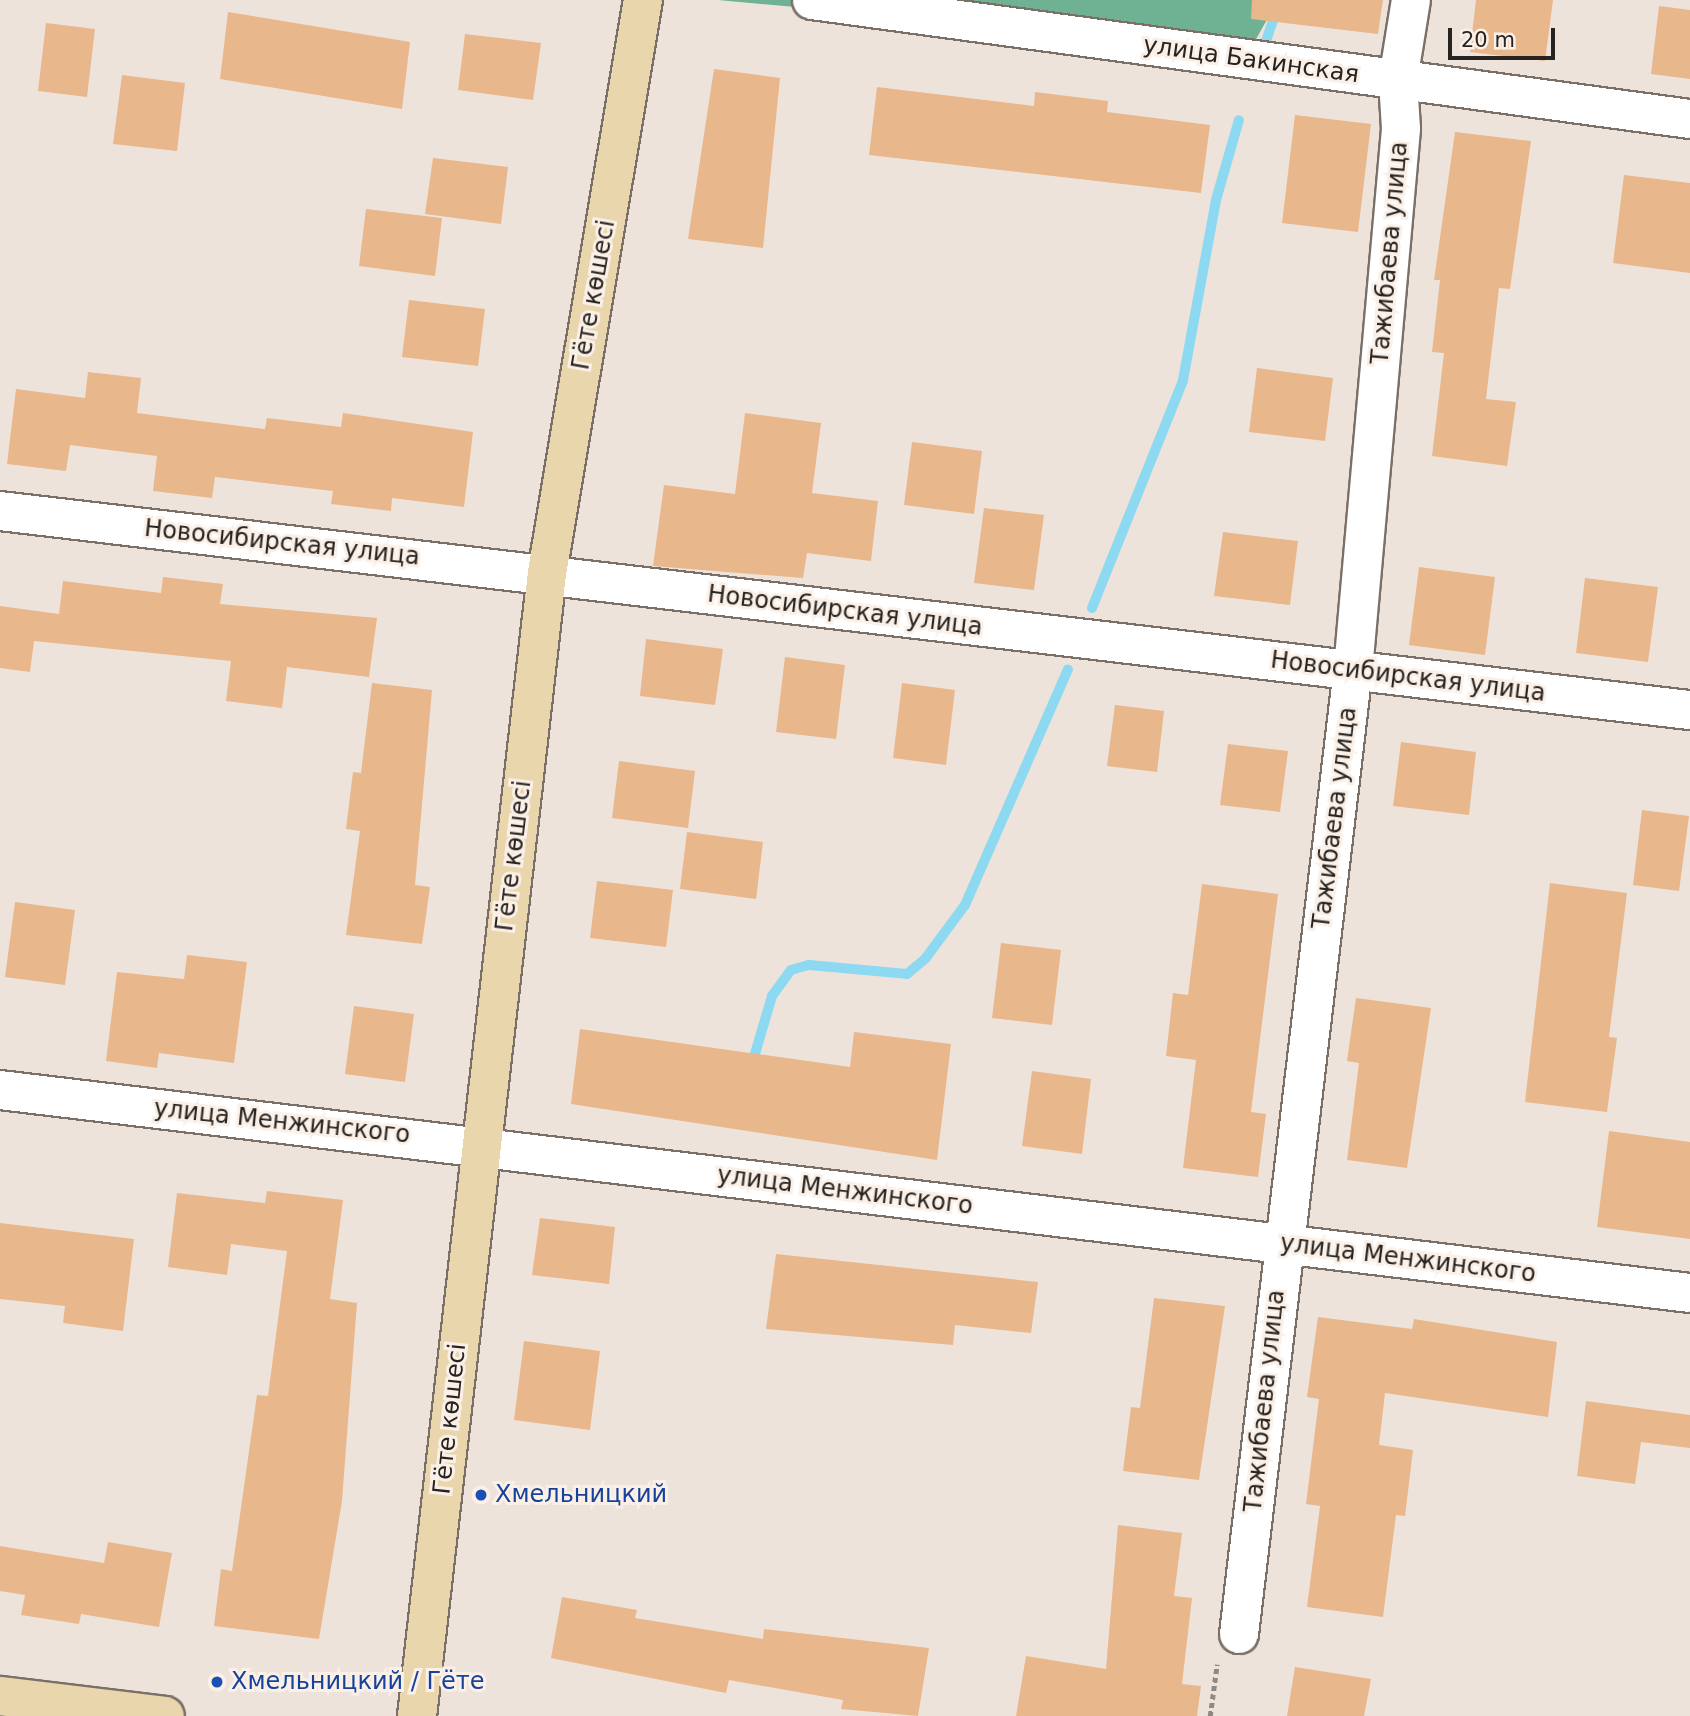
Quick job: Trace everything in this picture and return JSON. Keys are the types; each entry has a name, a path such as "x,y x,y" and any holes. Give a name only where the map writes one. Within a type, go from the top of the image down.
{"main road":[{"name":"Гёте көшесі","path":"417,1716 547,573 643,0"},
{"path":"0,1696 164,1716"}],"street":[{"name":"улица Бакинская","path":"812,0 1690,118"},
{"name":"Тажибаева улица","path":"1239,1634 1282,1244 1353,670 1401,129 1398,80 1411,0"},
{"name":"Новосибирская улица","path":"0,512 547,573 1690,710"},
{"name":"улица Менжинского","path":"0,1090 481,1144 1690,1293"}],"green space":[{"path":"718,0 1278,0 1251,48"}],"building":[{"path":"1252,0 1383,0 1378,34 1251,19"},
{"path":"1476,0 1553,0 1545,61 1470,52"},
{"path":"1659,6 1690,10 1690,79 1651,74"},
{"path":"228,12 410,42 402,109 220,79"},
{"path":"46,23 95,29 87,97 38,91"},
{"path":"465,34 541,43 533,100 458,90"},
{"path":"714,69 780,78 763,248 688,239"},
{"path":"122,75 185,83 177,151 113,144"},
{"path":"877,87 1034,106 1035,92 1108,101 1107,112 1210,125 1201,193 869,155"},
{"path":"1295,115 1371,124 1358,232 1282,223"},
{"path":"1455,132 1531,141 1510,289 1499,288 1486,399 1516,402 1507,466 1432,456 1444,353 1432,352 1440,280 1434,280"},
{"path":"433,158 508,167 501,224 425,214"},
{"path":"1624,175 1690,183 1690,273 1613,263"},
{"path":"366,209 442,218 435,276 359,266"},
{"path":"409,300 485,309 478,366 402,357"},
{"path":"1257,368 1333,378 1325,441 1249,432"},
{"path":"88,372 141,378 137,413 265,429 267,418 341,427 343,413 473,432 464,507 392,498 391,511 331,504 333,491 215,477 212,498 153,491 157,456 70,445 66,471 7,464 16,389 85,398"},
{"path":"745,413 821,423 812,493 878,501 871,561 807,553 803,578 653,566 664,485 735,494"},
{"path":"912,442 982,451 974,514 904,505"},
{"path":"984,508 1044,515 1034,590 974,583"},
{"path":"1223,532 1298,541 1290,605 1214,596"},
{"path":"1419,567 1495,577 1485,655 1409,645"},
{"path":"163,577 223,584 220,604 377,618 369,677 287,667 282,708 226,701 231,661 34,641 30,672 0,668 0,606 59,614 63,581 161,593"},
{"path":"1585,578 1658,587 1648,662 1576,653"},
{"path":"646,639 723,649 715,705 640,696"},
{"path":"785,657 845,665 836,739 776,732"},
{"path":"372,683 432,690 415,885 430,887 422,944 346,935 360,831 346,829 353,772 361,773"},
{"path":"902,683 955,690 946,765 893,758"},
{"path":"1115,705 1164,711 1157,772 1107,766"},
{"path":"1401,742 1476,752 1469,815 1393,806"},
{"path":"1228,744 1288,751 1280,812 1220,805"},
{"path":"619,761 695,771 688,828 612,818"},
{"path":"1642,810 1689,816 1679,891 1633,885"},
{"path":"687,832 763,842 756,899 680,889"},
{"path":"597,881 673,890 666,947 590,938"},
{"path":"1550,883 1627,893 1609,1037 1617,1038 1607,1112 1525,1102"},
{"path":"1202,884 1278,894 1251,1112 1266,1114 1258,1177 1183,1168 1196,1060 1166,1056 1173,993 1188,995"},
{"path":"15,902 75,910 65,985 5,977"},
{"path":"1001,943 1061,950 1052,1025 992,1018"},
{"path":"187,955 247,962 234,1063 159,1053 157,1068 106,1061 117,972 184,979"},
{"path":"1356,998 1431,1008 1407,1168 1347,1160 1359,1063 1347,1061"},
{"path":"354,1006 414,1014 405,1082 345,1074"},
{"path":"580,1029 850,1067 854,1032 951,1044 937,1160 571,1104"},
{"path":"1032,1071 1091,1079 1082,1154 1022,1146"},
{"path":"1609,1131 1690,1142 1690,1239 1597,1227"},
{"path":"267,1191 343,1200 330,1299 357,1303 342,1501 319,1639 214,1626 221,1569 232,1571 257,1395 268,1396 287,1251 231,1244 227,1275 168,1267 177,1193 265,1203"},
{"path":"540,1218 615,1227 609,1284 532,1275"},
{"path":"0,1223 134,1239 123,1331 63,1323 65,1306 0,1299"},
{"path":"776,1254 1038,1282 1031,1333 955,1325 953,1345 766,1329"},
{"path":"1154,1298 1225,1306 1199,1480 1123,1471 1131,1407 1140,1408"},
{"path":"1318,1317 1412,1329 1414,1319 1557,1342 1548,1417 1385,1393 1379,1445 1413,1450 1405,1516 1396,1515 1383,1617 1307,1607 1320,1506 1306,1504 1319,1399 1307,1397"},
{"path":"524,1341 600,1351 590,1430 514,1420"},
{"path":"1586,1401 1690,1415 1690,1448 1641,1442 1635,1484 1577,1476"},
{"path":"1118,1525 1182,1533 1174,1596 1192,1598 1182,1684 1201,1686 1197,1716 1016,1716 1026,1656 1106,1669"},
{"path":"108,1542 172,1553 159,1627 81,1614 79,1624 21,1615 25,1595 0,1591 0,1546 104,1563"},
{"path":"562,1597 637,1610 635,1618 763,1639 764,1629 929,1648 918,1716 841,1709 843,1700 729,1680 726,1693 551,1658"},
{"path":"1295,1667 1371,1679 1364,1716 1287,1716"}],"waterway":[{"path":"1265,44 1280,0"},
{"path":"1092,608 1183,380 1216,200 1239,120"},
{"path":"752,1064 772,996 791,970 809,965 907,974 925,959 965,905 1068,669"}],"place":[{"name":"Хмельницкий","path":"481,1495"},
{"name":"Хмельницкий / Гёте","path":"217,1682"}]}
